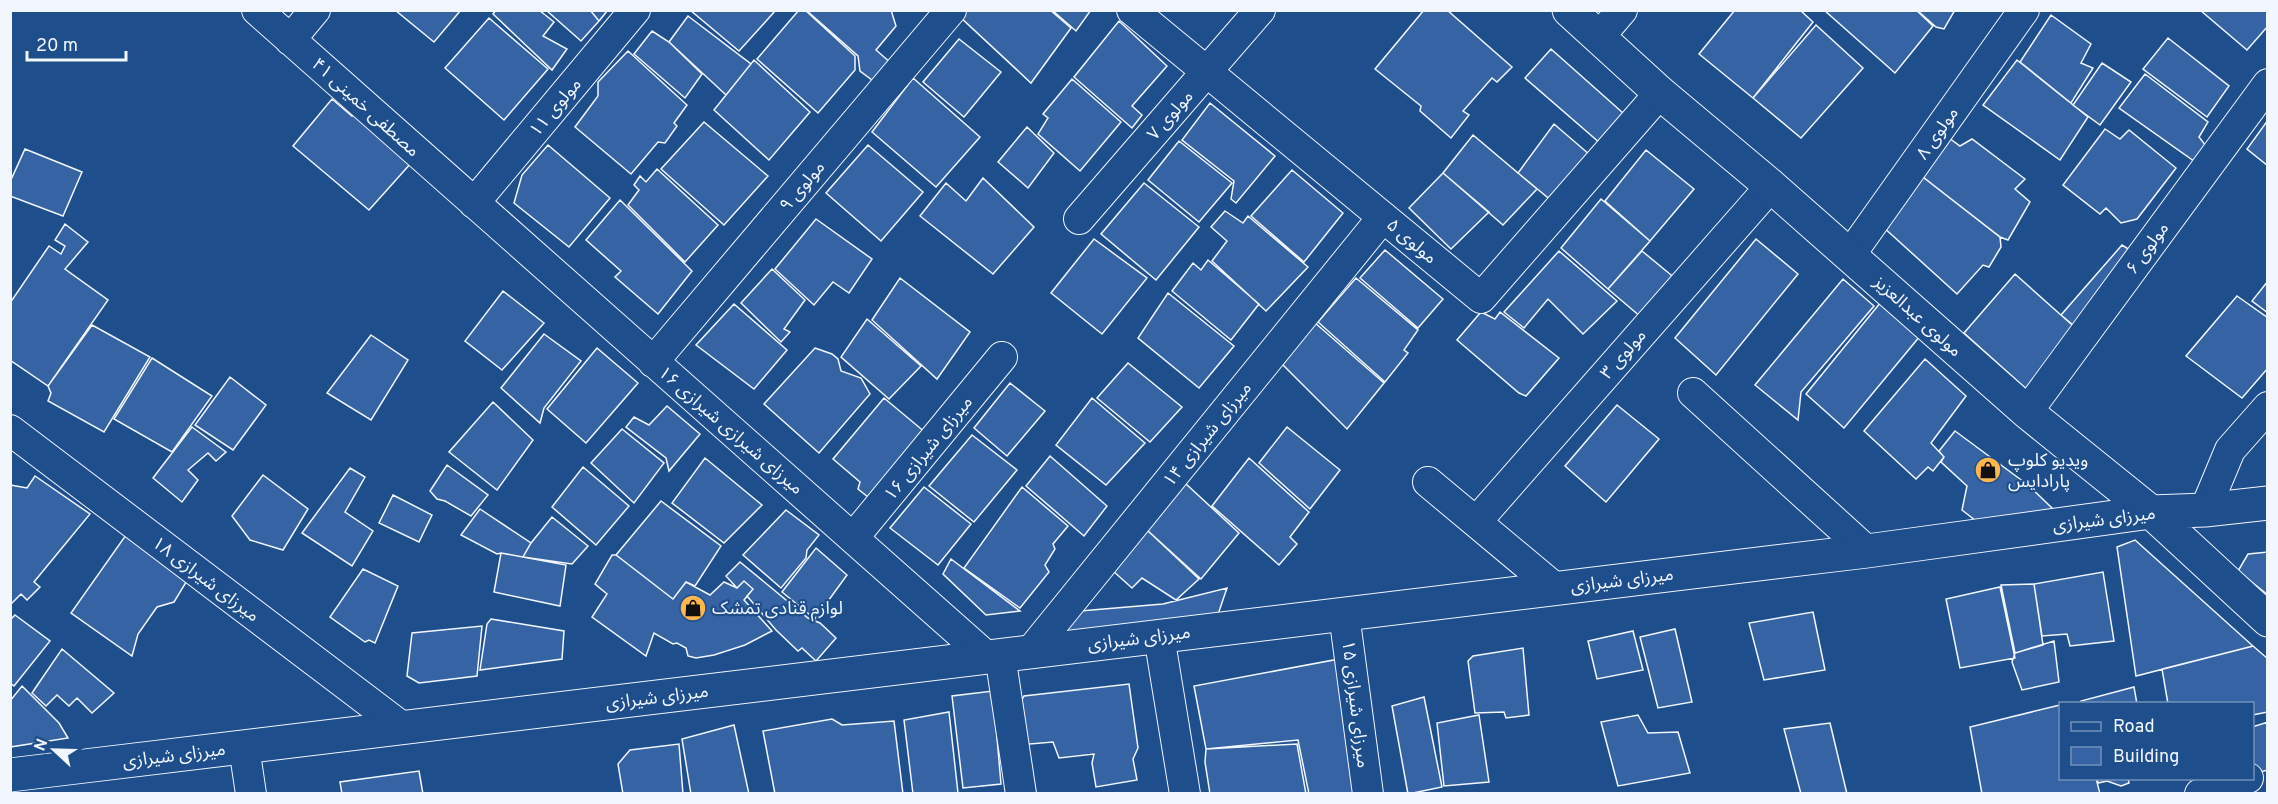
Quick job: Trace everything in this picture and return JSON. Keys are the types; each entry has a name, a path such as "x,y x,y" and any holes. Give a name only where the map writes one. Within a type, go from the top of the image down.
{"main road":[{"name":"مولوی عبدالعزیز","path":"1569,10 1660,93 1771,186 2027,412 2151,512 2268,620"},
{"name":"میرزای شیرازی","path":"10,775 1867,551 2151,512 2205,510 2268,503"}],"street":[{"name":"مصطفی خمینی ۴۱","path":"257,10 474,203"},
{"path":"290,40 315,10"},
{"name":"مولوی ۱۱","path":"474,203 635,10"},
{"name":"مولوی ۹","path":"653,362 951,10"},
{"name":"مولوی ۵","path":"1132,10 1480,298 1660,93"},
{"name":"مولوی ۷","path":"1079,219 1208,73 1260,10"},
{"path":"1599,37 1622,10"},
{"name":"مولوی ۸","path":"1850,255 2024,10"},
{"name":"مولوی ۶","path":"2027,412 2268,84"},
{"name":"مولوی ۳","path":"1476,522 1771,186"},
{"name":"میرزای شیرازی شیرازی ۱۶","path":"474,203 853,538 1006,655"},
{"name":"میرزای شیرازی ۱۴","path":"1006,655 1383,217"},
{"name":"میرزای شیرازی ۱۶","path":"853,538 1002,357"},
{"path":"1693,393 1867,551"},
{"path":"2205,510 2230,450 2268,407"},
{"name":"میرزای شیرازی ۱۸","path":"10,430 402,728"},
{"path":"1428,482 1555,588"},
{"name":"میرزای شیرازی ۱۵","path":"1344,614 1368,794"},
{"path":"1159,636 1185,794"},
{"path":"1006,655 1021,794"},
{"path":"244,747 251,794"},
{"path":"2200,794 2242,780"}],"building":[{"path":"395,10 461,10 434,42"},
{"path":"496,10 539,10 554,22 543,36 567,49 552,70 493,14"},
{"path":"546,10 590,10 599,21 581,41"},
{"path":"590,10 608,10 599,21"},
{"path":"690,10 776,10 739,51"},
{"path":"799,10 805,10 855,56 855,70 818,113 757,59"},
{"path":"806,10 891,10 896,26 876,50 891,63 876,83 860,71 858,56"},
{"path":"961,10 1050,10 1071,28 1031,83 958,15"},
{"path":"1052,10 1091,10 1076,31"},
{"path":"1424,10 1447,10 1512,67 1497,82 1492,78 1463,111 1469,115 1451,138 1420,111 1421,106 1375,69"},
{"path":"1735,10 1800,10 1813,22 1753,98 1699,54"},
{"path":"1824,10 1916,10 1933,26 1895,73"},
{"path":"1917,10 1955,10 1944,29 1936,27"},
{"path":"2200,10 2268,10 2268,26 2247,50"},
{"path":"2051,15 2091,44 2081,63 2093,68 2071,103 2020,62"},
{"path":"688,16 751,64 726,95 669,42"},
{"path":"489,18 548,69 504,120 445,68"},
{"path":"1119,21 1167,66 1132,106 1142,115 1132,128 1074,77"},
{"path":"1816,25 1863,68 1801,138 1753,98"},
{"path":"652,31 669,42 702,74 685,98 634,54"},
{"path":"2168,38 2229,86 2207,117 2143,69"},
{"path":"959,39 1001,72 964,117 923,82"},
{"path":"1551,49 1632,121 1608,150 1525,78"},
{"path":"628,51 687,105 674,123 677,126 665,143 658,142 631,174 575,127 598,96 598,82"},
{"path":"754,60 810,112 769,160 714,110"},
{"path":"2017,60 2088,117 2060,160 1983,105"},
{"path":"2102,63 2131,82 2100,125 2073,105"},
{"path":"2145,74 2208,122 2199,137 2213,155 2201,166 2119,108"},
{"path":"913,78 980,137 936,187 872,132"},
{"path":"1072,79 1121,122 1080,171 1038,134 1048,118 1043,114"},
{"path":"332,99 352,116 360,111 412,162 369,210 293,146"},
{"path":"1210,103 1275,156 1236,203 1231,199 1234,181 1182,140"},
{"path":"2268,120 2268,166 2247,149"},
{"path":"704,122 768,176 724,225 661,169"},
{"path":"1554,124 1597,161 1558,206 1518,173"},
{"path":"1027,127 1054,153 1028,188 998,162"},
{"path":"2105,129 2120,139 2129,130 2176,168 2137,219 2121,223 2106,208 2100,214 2063,185"},
{"path":"1473,135 1537,189 1503,225 1443,173"},
{"path":"1949,138 1960,146 1972,139 2025,179 2015,189 2030,202 2008,240 2000,237 1923,177"},
{"path":"1179,141 1232,183 1199,222 1148,180"},
{"path":"548,145 610,198 569,247 514,203 522,175"},
{"path":"868,145 923,192 881,241 826,193"},
{"path":"25,149 82,172 63,216 10,196 10,182"},
{"path":"1646,150 1694,189 1650,241 1605,201"},
{"path":"657,169 718,225 685,262 628,205 639,190 634,185 640,176 646,182"},
{"path":"1292,170 1343,213 1304,262 1251,216"},
{"path":"1443,173 1489,212 1451,249 1409,208"},
{"path":"1923,177 2000,237 2001,247 1989,267 1983,265 1957,294 1882,226"},
{"path":"983,178 1034,227 993,274 920,216 946,183 966,201"},
{"path":"1144,183 1199,227 1156,280 1101,234"},
{"path":"1601,199 1650,241 1608,289 1561,248"},
{"path":"620,200 692,271 658,314 615,277 621,271 586,240"},
{"path":"1225,211 1243,223 1248,216 1308,267 1266,311 1212,261 1227,241 1211,227"},
{"path":"816,219 872,259 849,293 833,282 814,305 775,269"},
{"path":"65,224 88,242 65,269 108,300 48,386 10,360 10,303 49,246 61,254 65,246 55,240"},
{"path":"1094,239 1147,278 1102,334 1051,293"},
{"path":"1756,239 1798,274 1716,375 1675,338"},
{"path":"2122,245 2139,256 2084,334 2061,315"},
{"path":"1385,250 1443,299 1418,328 1360,278"},
{"path":"1559,251 1617,301 1583,334 1548,299 1524,328 1504,312"},
{"path":"1642,251 1682,284 1648,323 1608,289"},
{"path":"1208,260 1259,304 1231,340 1172,291 1193,263 1201,270"},
{"path":"772,269 805,300 784,329 790,332 781,342 741,303"},
{"path":"2015,274 2080,332 2035,397 1964,333"},
{"path":"900,278 970,332 937,379 872,320"},
{"path":"1356,278 1418,330 1404,350 1408,353 1385,382 1318,322"},
{"path":"1843,279 1874,306 1801,392 1798,420 1755,385"},
{"path":"2268,281 2268,313 2252,301"},
{"path":"503,291 544,323 502,370 465,341"},
{"path":"1168,293 1234,346 1199,388 1138,338"},
{"path":"2237,296 2268,318 2268,368 2242,398 2186,356"},
{"path":"1885,297 1925,330 1844,428 1806,394"},
{"path":"734,304 787,350 754,389 696,345"},
{"path":"1481,312 1495,319 1500,312 1559,358 1526,396 1519,393 1457,340"},
{"path":"867,319 921,366 889,399 841,357"},
{"path":"1314,322 1384,383 1347,429 1279,361"},
{"path":"92,325 150,357 104,432 48,401 51,393 48,386"},
{"path":"544,334 581,361 544,408 540,423 501,388"},
{"path":"371,335 408,360 371,420 327,393"},
{"path":"597,348 638,383 586,443 547,409"},
{"path":"815,348 832,354 838,359 841,371 861,378 870,394 819,453 764,404"},
{"path":"152,358 212,396 172,452 114,419"},
{"path":"1925,359 1966,396 1931,443 1944,457 1933,471 1928,467 1916,479 1864,431"},
{"path":"1128,363 1182,407 1150,442 1097,398"},
{"path":"230,377 266,405 233,450 195,425"},
{"path":"1010,383 1045,411 1007,456 974,428"},
{"path":"884,398 932,438 878,505 858,489 860,482 833,459"},
{"path":"1092,398 1145,443 1106,485 1056,445"},
{"path":"493,402 533,440 497,490 449,452"},
{"path":"1617,405 1659,439 1606,502 1565,466"},
{"path":"667,406 700,434 669,471 666,458 626,427 634,417 649,425"},
{"path":"192,427 226,452 216,461 208,453 188,470 198,480 182,502 153,478"},
{"path":"1287,427 1340,470 1310,509 1259,463"},
{"path":"622,429 664,463 634,503 591,463"},
{"path":"1955,431 2028,485 2052,508 2047,524 1989,531 1962,510 1967,486 1941,462 1944,457 1939,451"},
{"path":"972,435 1017,470 974,522 929,486"},
{"path":"1050,456 1107,506 1084,536 1026,486"},
{"path":"705,458 762,505 724,543 672,503"},
{"path":"1249,458 1309,512 1290,537 1297,544 1279,565 1212,506"},
{"path":"447,465 488,495 471,516 437,499 430,491"},
{"path":"583,467 629,506 596,545 552,507"},
{"path":"350,468 365,477 345,512 373,531 352,566 302,533"},
{"path":"263,475 308,509 283,550 250,540 232,516"},
{"path":"35,476 90,514 34,582 40,587 27,600 21,594 10,605 10,485 27,488"},
{"path":"1185,483 1239,533 1201,579 1147,530"},
{"path":"924,487 971,524 938,565 890,528"},
{"path":"1022,487 1068,526 1053,544 1055,549 1045,565 1049,572 1020,608 964,568"},
{"path":"393,495 432,515 419,542 379,523"},
{"path":"661,501 721,546 695,586 686,582 673,599 616,555"},
{"path":"480,509 531,543 523,557 497,554 461,535"},
{"path":"786,510 819,535 807,550 806,558 781,588 743,555"},
{"path":"552,517 588,546 572,564 523,557"},
{"path":"1147,530 1199,579 1176,600 1142,578 1132,588 1113,571"},
{"path":"126,535 188,579 174,602 157,607 138,634 132,656 71,613"},
{"path":"2135,540 2253,646 2136,676 2117,547"},
{"path":"816,548 847,575 815,619 782,592"},
{"path":"2268,552 2268,595 2238,571 2248,554"},
{"path":"501,553 566,565 560,606 494,592"},
{"path":"612,555 616,555 673,599 686,582 710,595 724,582 737,588 744,581 753,589 744,600 772,631 745,645 696,658 688,656 686,648 677,643 673,644 654,633 646,656 592,617 607,594 595,584"},
{"path":"951,559 1020,611 986,615 943,574"},
{"path":"740,562 808,618 820,623 836,638 816,661 802,648 798,651 776,630 747,596 753,589 744,581 737,588 726,576"},
{"path":"363,569 398,586 375,643 369,640 365,642 330,617"},
{"path":"2103,572 2114,641 2070,646 2067,634 2042,636 2034,584"},
{"path":"2034,584 2043,645 2015,653 2001,585"},
{"path":"2000,587 2015,658 1960,668 1946,599"},
{"path":"1227,588 1215,623 1057,643 1080,611 1163,604"},
{"path":"1813,612 1825,670 1764,680 1749,623"},
{"path":"15,615 50,641 14,686 10,683 10,620"},
{"path":"491,619 564,631 562,659 480,670 487,624"},
{"path":"482,626 477,676 419,683 407,676 412,633"},
{"path":"1675,629 1692,702 1658,708 1640,637"},
{"path":"1633,631 1643,670 1597,679 1588,641"},
{"path":"2054,641 2059,682 2022,690 2012,662 2015,653"},
{"path":"2253,646 2268,659 2268,712 2254,715 2254,702 2168,702 2162,669"},
{"path":"1523,648 1529,715 1506,718 1504,712 1475,713 1468,661 1473,656"},
{"path":"62,649 114,693 92,713 77,698 69,706 57,695 46,706 32,693"},
{"path":"1350,657 1365,794 1309,794 1298,740 1206,749 1194,686"},
{"path":"1129,684 1138,748 1133,759 1137,780 1096,787 1092,763 1094,754 1059,758 1053,742 1018,745 1015,710 1024,696"},
{"path":"22,686 59,723 68,738 10,747 10,701"},
{"path":"2134,687 2137,702 2081,702"},
{"path":"993,691 1001,784 963,788 952,696"},
{"path":"1424,697 1442,787 1408,794 1392,706"},
{"path":"2059,705 2059,780 2096,780 2100,794 1982,794 1970,727"},
{"path":"949,712 958,793 913,794 904,720"},
{"path":"1479,715 1489,782 1444,786 1437,723"},
{"path":"1638,715 1648,733 1678,732 1690,773 1618,786 1601,722"},
{"path":"832,719 842,725 894,721 903,794 775,794 763,731"},
{"path":"2268,722 2268,770 2254,774 2254,726"},
{"path":"1830,723 1847,794 1801,794 1784,729"},
{"path":"734,725 749,794 691,794 682,739"},
{"path":"679,744 683,794 623,794 618,764 630,750"},
{"path":"1297,744 1306,794 1210,794 1205,762 1206,749"},
{"path":"419,771 423,794 342,794 340,782"},
{"path":"2097,780 2128,780 2129,783 2121,786 2107,781 2098,783"}],"place":[{"name":"ویدیو کلوپ پارادایس","path":"1988,470"},
{"name":"لوازم قنادی تمشک","path":"693,608"}]}
